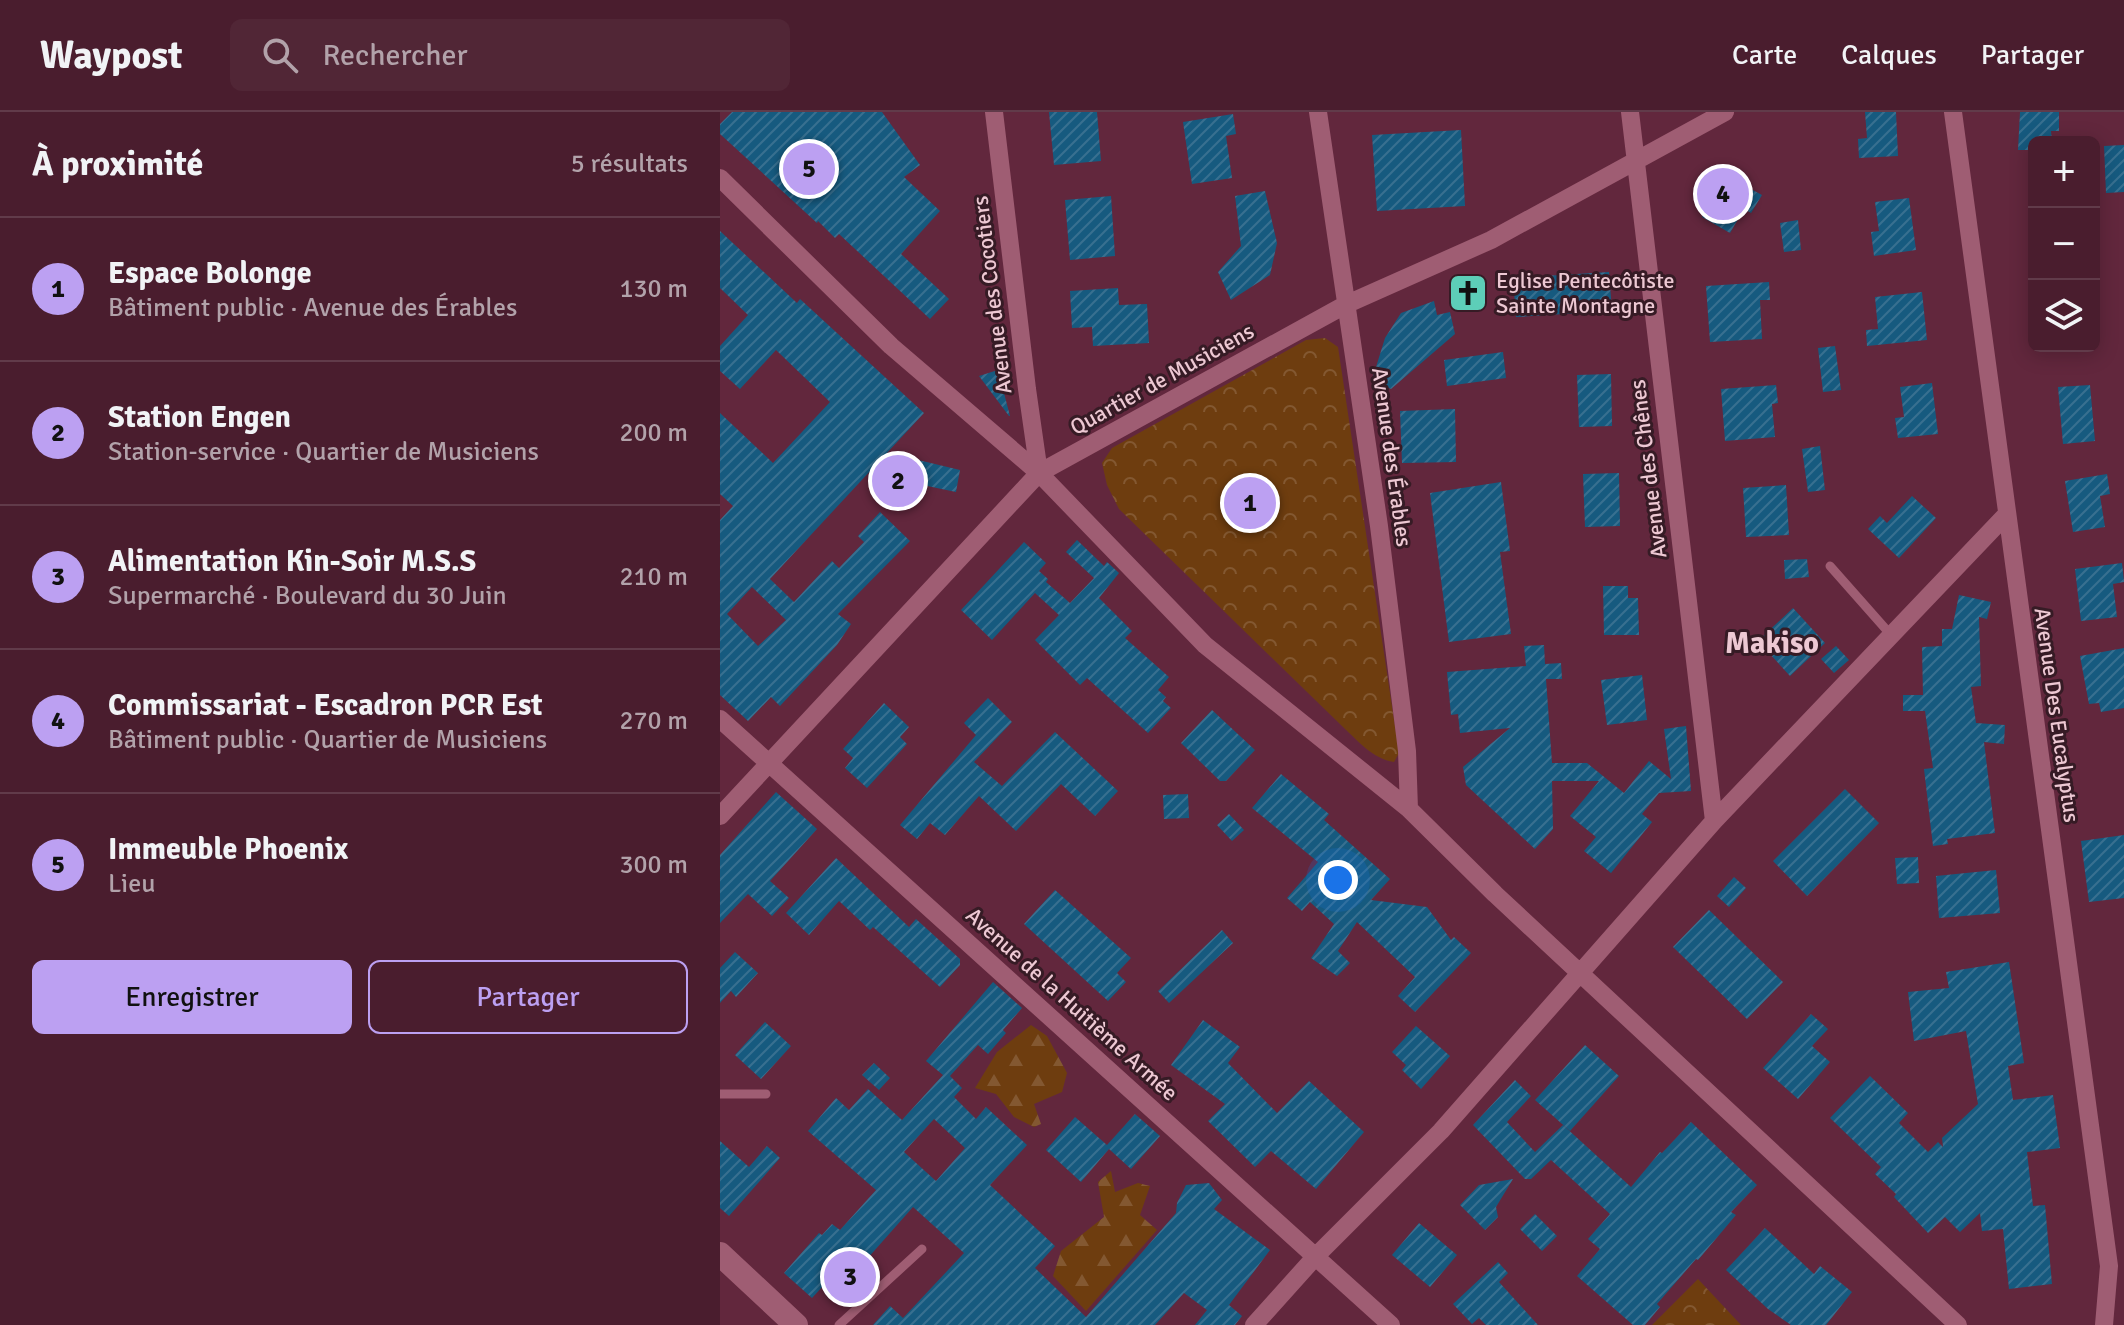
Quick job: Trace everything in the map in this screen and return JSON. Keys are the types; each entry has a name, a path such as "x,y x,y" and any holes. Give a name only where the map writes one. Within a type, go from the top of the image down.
{"street":[{"name":"Avenue des Cocotiers","path":"994,112 1039,473"},
{"name":"Avenue des Érables","path":"1318,112 1379,526 1403,716 1409,809"},
{"name":"Avenue des Chênes","path":"1630,112 1714,821"},
{"name":"Quartier de Musiciens","path":"720,816 1039,473 1345,305 1491,240 1725,112"},
{"name":"Avenue Des Eucalyptus","path":"1953,112 2109,1266 2104,1325"},
{"path":"720,178 891,346 1039,473 1205,645 1409,809 1495,894 1958,1325"},
{"path":"1254,1325 1316,1256 1441,1131 1714,821 2006,515"},
{"name":"Avenue de la Huitième Armée","path":"720,719 1391,1325"},
{"path":"720,1254 796,1325"}],"lane":[{"path":"1830,566 1891,635"},
{"path":"720,1094 766,1094"},
{"path":"839,1325 922,1249"}],"green space":[{"path":"1325,338 1338,347 1399,753 1394,762 1379,757 1360,743 1119,509 1107,485 1102,463 1112,448 1306,340"},
{"path":"1031,1025 1047,1036 1067,1073 1062,1092 1034,1104 1041,1124 1034,1127 1014,1117 996,1094 975,1088 997,1052"},
{"path":"1111,1171 1115,1192 1138,1183 1150,1186 1140,1215 1157,1230 1086,1311 1053,1276 1061,1251 1104,1217 1098,1182"},
{"path":"1698,1279 1741,1325 1652,1325"}],"building":[{"path":"732,112 882,112 920,165 904,177 940,211 901,254 949,299 930,319 839,234 835,238 817,223 720,134 720,124"},
{"path":"1049,112 1097,112 1101,161 1054,165"},
{"path":"1865,112 1896,112 1898,156 1859,158 1858,139 1867,138"},
{"path":"2020,112 2059,112 2059,131 2051,131 2051,136 2028,136 2028,150 2018,150"},
{"path":"1233,114 1236,134 1226,136 1232,178 1192,184 1183,122"},
{"path":"1461,130 1465,206 1377,211 1372,135"},
{"path":"2124,145 2124,192 2106,193 2104,146"},
{"path":"1725,175 1762,195 1751,213 1744,209 1730,233 1702,217"},
{"path":"1265,191 1277,243 1270,275 1231,300 1218,272 1241,246 1235,196"},
{"path":"1111,196 1115,256 1070,260 1065,200"},
{"path":"1909,198 1916,250 1874,256 1871,232 1879,231 1875,202"},
{"path":"1798,220 1801,250 1784,252 1780,223"},
{"path":"720,231 797,303 800,299 924,413 770,579 794,602 832,561 839,568 864,542 858,536 880,512 910,541 838,614 851,624 837,645 780,706 771,697 748,721 720,695 720,520 733,506 720,494 720,413 773,463 830,402 776,350 740,389 720,371 720,346 748,315 720,288","holes":["752,587 786,620 758,646 727,614"]},
{"path":"1609,272 1612,311 1516,317 1513,278"},
{"path":"1769,282 1770,300 1760,300 1762,339 1710,342 1706,286"},
{"path":"1118,288 1119,305 1147,304 1149,343 1093,346 1092,327 1072,328 1070,291"},
{"path":"1922,292 1927,340 1867,346 1866,330 1878,329 1875,297"},
{"path":"1434,301 1437,315 1450,312 1455,334 1391,389 1372,380 1385,338 1401,313"},
{"path":"1835,346 1841,390 1823,392 1818,348"},
{"path":"1503,352 1506,378 1447,386 1444,360"},
{"path":"998,370 1010,416 979,376"},
{"path":"1611,374 1612,426 1579,427 1577,375"},
{"path":"1932,383 1938,434 1898,438 1895,418 1904,417 1900,387"},
{"path":"1776,385 1778,403 1772,404 1775,437 1725,441 1721,389"},
{"path":"2090,385 2095,441 2063,444 2058,387"},
{"path":"1455,409 1456,462 1402,463 1400,411"},
{"path":"1820,446 1825,490 1808,492 1802,449"},
{"path":"889,453 960,470 956,492 913,483 908,508 880,502"},
{"path":"1619,473 1620,526 1585,527 1583,474"},
{"path":"2107,474 2110,494 2100,496 2105,527 2073,532 2065,481"},
{"path":"1501,482 1510,551 1500,552 1511,634 1449,642 1430,493"},
{"path":"1786,485 1789,535 1746,537 1743,488"},
{"path":"1912,496 1936,518 1899,558 1868,529 1880,516 1887,523"},
{"path":"1077,540 1104,566 1107,562 1119,573 1099,598 1132,631 1125,638 1169,677 1158,690 1171,708 1148,733 1087,678 1080,685 1035,640 1059,615 1035,593 992,640 961,610 1024,542 1046,563 1039,571 1048,579 1046,582 1070,603 1094,578 1066,552"},
{"path":"1807,559 1809,577 1785,579 1784,560"},
{"path":"2122,563 2124,582 2113,584 2117,617 2081,621 2075,569"},
{"path":"1603,586 1628,586 1628,598 1638,598 1639,635 1604,635"},
{"path":"1959,595 1991,602 1987,619 1979,617 1981,686 1971,687 1976,723 2005,725 2004,744 1984,742 1995,833 1947,839 1948,844 1933,846 1924,769 1933,768 1925,711 1903,711 1903,695 1923,695 1922,647 1942,646 1942,629 1952,629"},
{"path":"1793,608 1825,643 1790,676 1758,641"},
{"path":"1544,645 1545,664 1561,663 1562,679 1546,679 1552,763 1587,763 1624,793 1649,761 1671,779 1664,729 1686,726 1691,791 1659,793 1642,814 1652,822 1611,873 1584,851 1596,837 1570,816 1599,781 1552,781 1553,829 1535,849 1466,785 1463,767 1510,728 1460,733 1458,714 1451,715 1447,672 1526,666 1524,646"},
{"path":"1836,646 1849,660 1834,673 1821,659"},
{"path":"2124,648 2124,708 2101,712 2099,703 2089,704 2080,656"},
{"path":"1642,675 1647,720 1607,725 1601,680"},
{"path":"988,698 1012,722 974,762 1002,786 1055,732 1118,791 1095,816 1061,784 1016,831 979,796 945,835 930,823 917,839 900,825 976,735 964,723"},
{"path":"884,703 909,727 900,737 907,744 867,788 845,768 853,758 843,749"},
{"path":"1212,710 1255,750 1226,781 1220,781 1181,743"},
{"path":"1281,774 1329,814 1324,820 1390,879 1371,900 1427,907 1451,940 1454,937 1471,953 1415,1012 1398,996 1415,977 1357,922 1338,951 1350,963 1337,976 1311,958 1334,924 1310,902 1302,911 1287,898 1318,862 1252,808"},
{"path":"1845,789 1879,823 1807,896 1773,861"},
{"path":"776,792 817,829 770,881 789,898 772,916 748,894 720,923 720,855"},
{"path":"1188,794 1189,818 1164,819 1163,795"},
{"path":"1229,814 1244,830 1232,841 1217,825"},
{"path":"2124,835 2124,898 2089,902 2081,841"},
{"path":"1918,857 1919,883 1897,884 1895,858"},
{"path":"836,858 909,927 916,919 960,959 960,965 940,987 839,901 809,935 786,913"},
{"path":"1996,870 2000,913 1939,918 1936,876"},
{"path":"1734,877 1746,888 1729,907 1717,896"},
{"path":"1055,890 1131,958 1117,973 1126,982 1108,1001 1024,924"},
{"path":"1709,910 1783,982 1747,1019 1673,947"},
{"path":"1222,930 1233,943 1169,1003 1158,991"},
{"path":"735,952 758,973 736,997 731,991 720,1003 720,968"},
{"path":"2009,962 2024,1063 2008,1066 2013,1100 2053,1095 2060,1148 2027,1152 2033,1206 2045,1205 2052,1284 2009,1289 2003,1229 1982,1231 1980,1213 1960,1232 1945,1217 1928,1233 1875,1174 1881,1167 1830,1118 1870,1076 1908,1113 1899,1123 1928,1152 1938,1142 1943,1147 1942,1138 1978,1104 1966,1031 1914,1041 1908,992 1949,988 1946,972"},
{"path":"993,982 1022,1008 988,1054 978,1045 950,1076 962,1088 954,1097 976,1119 986,1107 1027,1145 990,1185 1055,1246 1035,1268 1086,1317 1176,1213 1177,1203 1186,1185 1209,1183 1222,1200 1214,1209 1270,1250 1229,1305 1242,1316 1235,1325 1195,1325 1207,1310 1184,1293 1155,1325 873,1325 890,1306 903,1318 964,1253 913,1207 859,1268 868,1277 845,1303 824,1285 812,1298 784,1273 819,1233 822,1235 832,1224 840,1230 876,1190 808,1131 836,1098 849,1110 868,1089 902,1120 943,1075 926,1061","holes":["934,1119 965,1148 936,1181 904,1152"]},
{"path":"1811,1014 1828,1029 1812,1046 1830,1062 1798,1099 1763,1068"},
{"path":"1203,1020 1240,1047 1228,1063 1277,1113 1309,1081 1364,1132 1316,1189 1271,1151 1255,1167 1208,1121 1225,1104 1171,1065"},
{"path":"765,1022 791,1046 761,1079 735,1055"},
{"path":"1416,1026 1450,1056 1421,1089 1402,1070 1406,1065 1392,1052"},
{"path":"1585,1045 1619,1076 1570,1131 1535,1100"},
{"path":"874,1063 890,1078 879,1090 862,1075"},
{"path":"1515,1080 1531,1096 1507,1122 1535,1152 1563,1125 1631,1187 1660,1152 1691,1122 1757,1185 1731,1212 1736,1215 1657,1304 1660,1307 1645,1325 1633,1325 1577,1276 1600,1249 1588,1239 1610,1214 1551,1160 1531,1179 1525,1179 1473,1125"},
{"path":"1135,1114 1160,1136 1131,1169 1109,1149 1081,1182 1046,1150 1075,1117 1107,1145"},
{"path":"720,1141 749,1167 767,1146 780,1158 729,1216 720,1208"},
{"path":"1513,1179 1496,1207 1498,1217 1485,1230 1460,1205 1479,1185"},
{"path":"1535,1214 1557,1236 1542,1251 1520,1229"},
{"path":"1419,1223 1457,1255 1430,1287 1392,1255"},
{"path":"1765,1228 1814,1274 1820,1266 1852,1292 1826,1325 1791,1325 1768,1309 1726,1270"},
{"path":"1498,1262 1508,1273 1499,1282 1538,1325 1486,1325 1479,1318 1472,1324 1453,1304"}],"place":[{"name":"Immeuble Phoenix","path":"809,169"},
{"name":"Commissariat - Escadron PCR Est","path":"1723,194"},
{"name":"Eglise Pentecôtiste Sainte Montagne","path":"1468,293"},
{"name":"Station Engen","path":"898,481"},
{"name":"Espace Bolonge","path":"1250,503"},
{"name":"Alimentation Kin-Soir M.S.S","path":"850,1277"}],"district":[{"name":"Makiso","path":"1772,643"}]}
